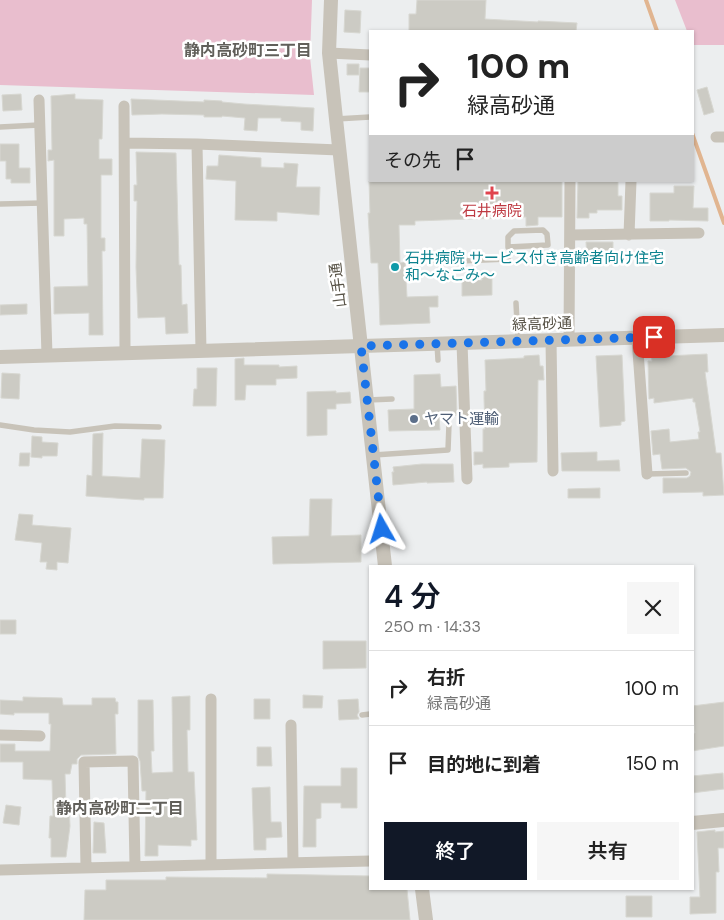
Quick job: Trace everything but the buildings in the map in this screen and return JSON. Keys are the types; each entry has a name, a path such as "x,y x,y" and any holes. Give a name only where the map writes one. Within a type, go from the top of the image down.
{"street":[{"name":"山手通","path":"331,0 329,53 385,565"},
{"path":"329,53 369,55"},
{"path":"38,100 47,355"},
{"path":"124,106 126,352"},
{"path":"125,143 339,150"},
{"path":"197,144 201,351"},
{"path":"568,340 571,235 570,182"},
{"path":"628,235 631,182"},
{"path":"571,235 699,233"},
{"name":"緑高砂通","path":"0,356 551,340 724,337"},
{"path":"637,338 647,474"},
{"path":"551,340 553,471"},
{"path":"462,343 467,479"},
{"path":"211,699 211,865"},
{"path":"291,726 293,863"},
{"path":"0,735 40,736"},
{"path":"86,867 84,762 124,761 133,761 135,866"},
{"path":"694,824 724,820"},
{"path":"0,870 369,861"},
{"path":"422,890 426,920"}],"lane":[{"path":"336,119 369,118"},
{"path":"0,127 40,126"},
{"path":"0,204 42,203"},
{"path":"543,230 547,234 548,245 508,247 508,237 514,231 543,230"},
{"path":"434,262 508,258"},
{"path":"516,303 518,341"},
{"path":"438,343 438,360"},
{"path":"368,400 392,399"},
{"path":"374,455 448,450 449,424"},
{"path":"0,425 34,430 70,432 115,426 159,427"},
{"path":"647,474 686,474"},
{"path":"362,715 369,714"}],"shaded area":[{"path":"0,0 312,0 310,57 314,95 0,85"},
{"path":"675,0 724,0 724,45 694,45 694,30 687,30"}],"waterway":[{"path":"646,0 657,30"},
{"path":"694,139 724,223"}],"place":[{"name":"石井病院","path":"492,193"},
{"name":"石井病院 サービス付き高齢者向け住宅 和～なごみ～","path":"395,267"},
{"name":"ヤマト運輸","path":"414,419"}],"district":[{"name":"静内高砂町三丁目","path":"248,50"},
{"name":"静内高砂町二丁目","path":"120,808"}],"route":[{"path":"382,529 361,346 654,337"}]}
